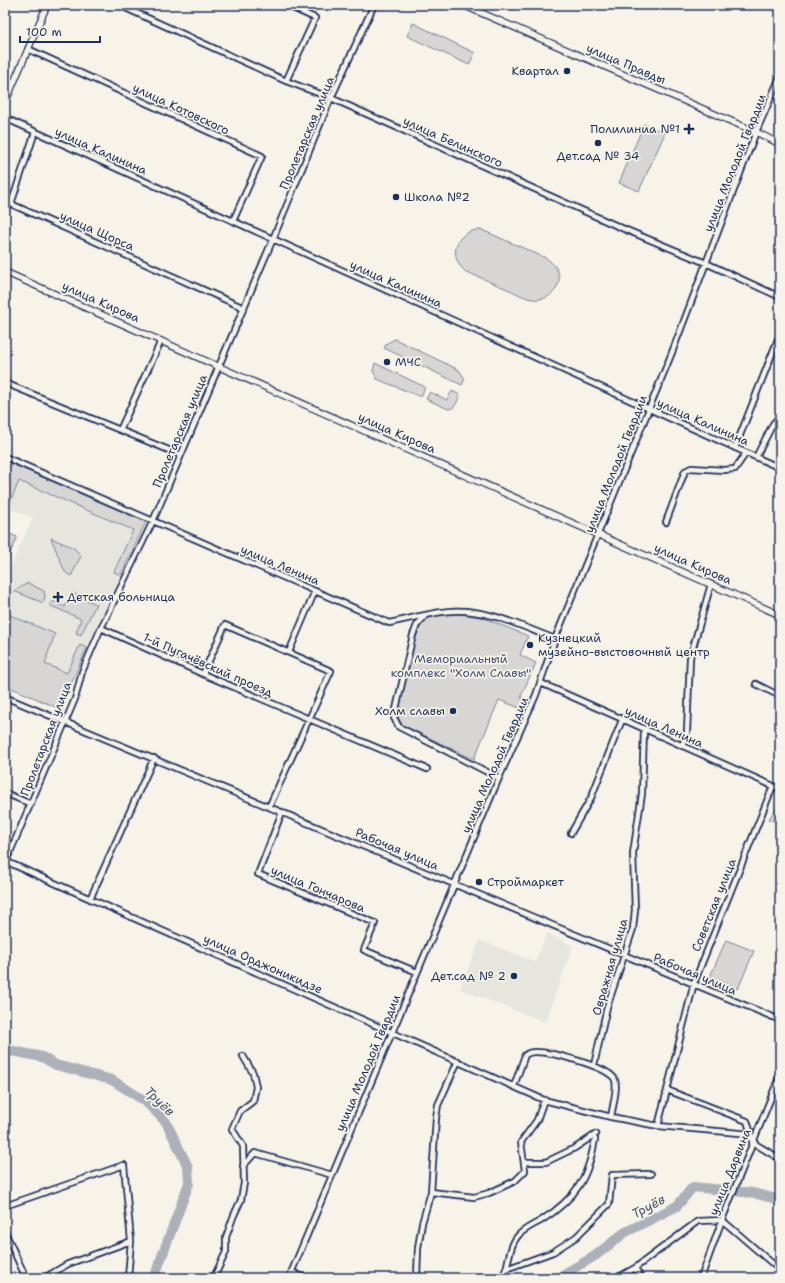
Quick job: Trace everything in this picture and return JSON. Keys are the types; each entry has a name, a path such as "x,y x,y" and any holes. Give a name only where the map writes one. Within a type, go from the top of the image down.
{"street":[{"path":"5,103 47,5"},
{"name":"улица Белинского","path":"118,5 286,81 331,98 780,297"},
{"path":"286,5 315,18 286,81"},
{"name":"Пролетарская улица","path":"5,862 65,722 82,672 101,628 153,520 244,308 331,98 374,5"},
{"name":"улица Правды","path":"463,5 756,132 780,144"},
{"name":"улица Котовского","path":"28,50 262,156 233,221"},
{"name":"улица Молодой Гвардии","path":"289,1278 499,778 541,683 555,639 671,355 756,132 780,77"},
{"name":"улица Калинина","path":"5,118 780,468"},
{"name":"улица Щорса","path":"35,132 11,204 244,308"},
{"name":"улица Кирова","path":"5,272 780,615"},
{"path":"735,448 780,334"},
{"path":"120,430 161,341"},
{"path":"5,383 181,455"},
{"path":"756,457 773,424 780,416"},
{"path":"666,522 685,471 691,468 724,470 735,469 746,453"},
{"name":"улица Ленина","path":"5,458 153,520 389,623 441,612 471,611 489,614 555,639"},
{"path":"682,746 687,732 690,658 711,584"},
{"path":"289,652 315,591"},
{"path":"425,616 417,625 412,635 394,718 399,727 499,778"},
{"path":"203,674 225,625 331,671 269,807"},
{"name":"1-й Пугачёвский проезд","path":"101,628 203,674 427,769"},
{"name":"улица Ленина","path":"541,683 644,730 780,789"},
{"path":"756,684 780,696"},
{"name":"Рабочая улица","path":"5,697 780,1020"},
{"path":"572,833 591,798 622,720"},
{"name":"Овражная улица","path":"594,1065 607,1007 634,929 633,853 642,794 644,730"},
{"path":"90,899 154,758"},
{"name":"Советская улица","path":"658,1126 694,983 773,786"},
{"path":"5,793 31,804"},
{"name":"улица Гончарова","path":"282,812 258,874 375,923 364,950 417,972"},
{"name":"улица Орджоникидзе","path":"5,862 544,1100 611,1117 658,1126 751,1134"},
{"path":"514,1086 525,1055 530,1052 553,1055 594,1065 610,1074 615,1079 616,1085 611,1117"},
{"path":"213,1278 226,1252 226,1237 234,1214 241,1200 244,1183 243,1146 232,1129 240,1111 253,1101 256,1087 253,1073 243,1056"},
{"path":"417,1278 418,1248 431,1192 438,1105 458,1061"},
{"name":"улица Дарвина","path":"701,1278 752,1142 780,1075"},
{"path":"667,1090 747,1121 752,1142 780,1159"},
{"path":"431,1192 474,1197 489,1193 515,1181 525,1171 521,1142 537,1120 544,1100"},
{"path":"524,1162 546,1162 575,1148 596,1134"},
{"path":"502,1278 513,1243 517,1237 553,1213 573,1196 583,1180 588,1168 592,1157 595,1139"},
{"path":"243,1166 255,1153 332,1175"},
{"path":"5,1206 124,1165 131,1241 128,1278"},
{"path":"506,1268 553,1252 576,1237 609,1204 612,1176 651,1174"},
{"path":"616,1278 636,1268 698,1221 722,1220 780,1270"},
{"path":"5,1232 26,1278"},
{"path":"44,1278 68,1264 131,1241"},
{"path":"636,1268 641,1278"},
{"path":"292,1272 305,1278"}],"shaded area":[{"name":"Детская больница","path":"5,461 146,522 60,709 5,685 5,579 33,518 5,506"},
{"name":"Дет.сад № 2","path":"547,933 573,946 545,1022 460,989 480,940 535,962"}],"green space":[{"path":"413,23 475,53 469,65 407,36"},
{"path":"644,124 665,133 639,191 619,183"},
{"path":"474,230 482,230 546,258 551,262 556,267 559,276 558,285 553,293 546,298 541,299 524,297 466,272 461,267 456,257 456,245 463,236 469,232"},
{"path":"395,339 459,370 465,379 462,385 384,348 387,343"},
{"path":"375,363 425,387 421,397 377,379 373,371"},
{"path":"452,391 460,395 456,404 451,409 426,399 430,392 447,400"},
{"path":"5,461 146,522 121,575 114,572 133,530 19,481 8,507 5,506"},
{"path":"5,532 17,537 5,566"},
{"path":"51,538 74,548 81,556 71,576 65,572"},
{"path":"28,583 44,591 45,597 43,603 14,591"},
{"path":"72,593 96,604 81,635 76,633 81,619 49,605 52,601 65,607"},
{"path":"5,613 55,634 45,664 67,673 80,645 87,648 60,709 5,685"},
{"name":"Мемориальный комплекс \"Холм Славы\"","path":"451,613 481,617 528,636 520,655 536,663 521,696 526,706 525,710 499,700 474,759 402,725 398,717 408,664 421,625 426,619"},
{"path":"780,802 780,824 769,819"},
{"path":"726,940 754,951 738,989 710,977"}],"waterway":[{"name":"Труёв","path":"5,1054 13,1051 42,1057 56,1065 112,1080 145,1101 166,1122 188,1167 189,1183 154,1278"},
{"name":"Труёв","path":"557,1278 595,1256 624,1233 677,1206 693,1187 753,1193 780,1200"}],"place":[{"name":"Квартал","path":"567,71"},
{"name":"Полилиниа №1","path":"689,129"},
{"name":"Дет.сад № 34","path":"598,143"},
{"name":"Школа №2","path":"396,197"},
{"name":"МЧС","path":"387,362"},
{"name":"Детская больница","path":"58,597"},
{"name":"Кузнецкий музейно-выстовочный центр","path":"530,645"},
{"name":"Холм славы","path":"453,711"},
{"name":"Строймаркет","path":"479,882"},
{"name":"Дет.сад № 2","path":"514,976"}]}
